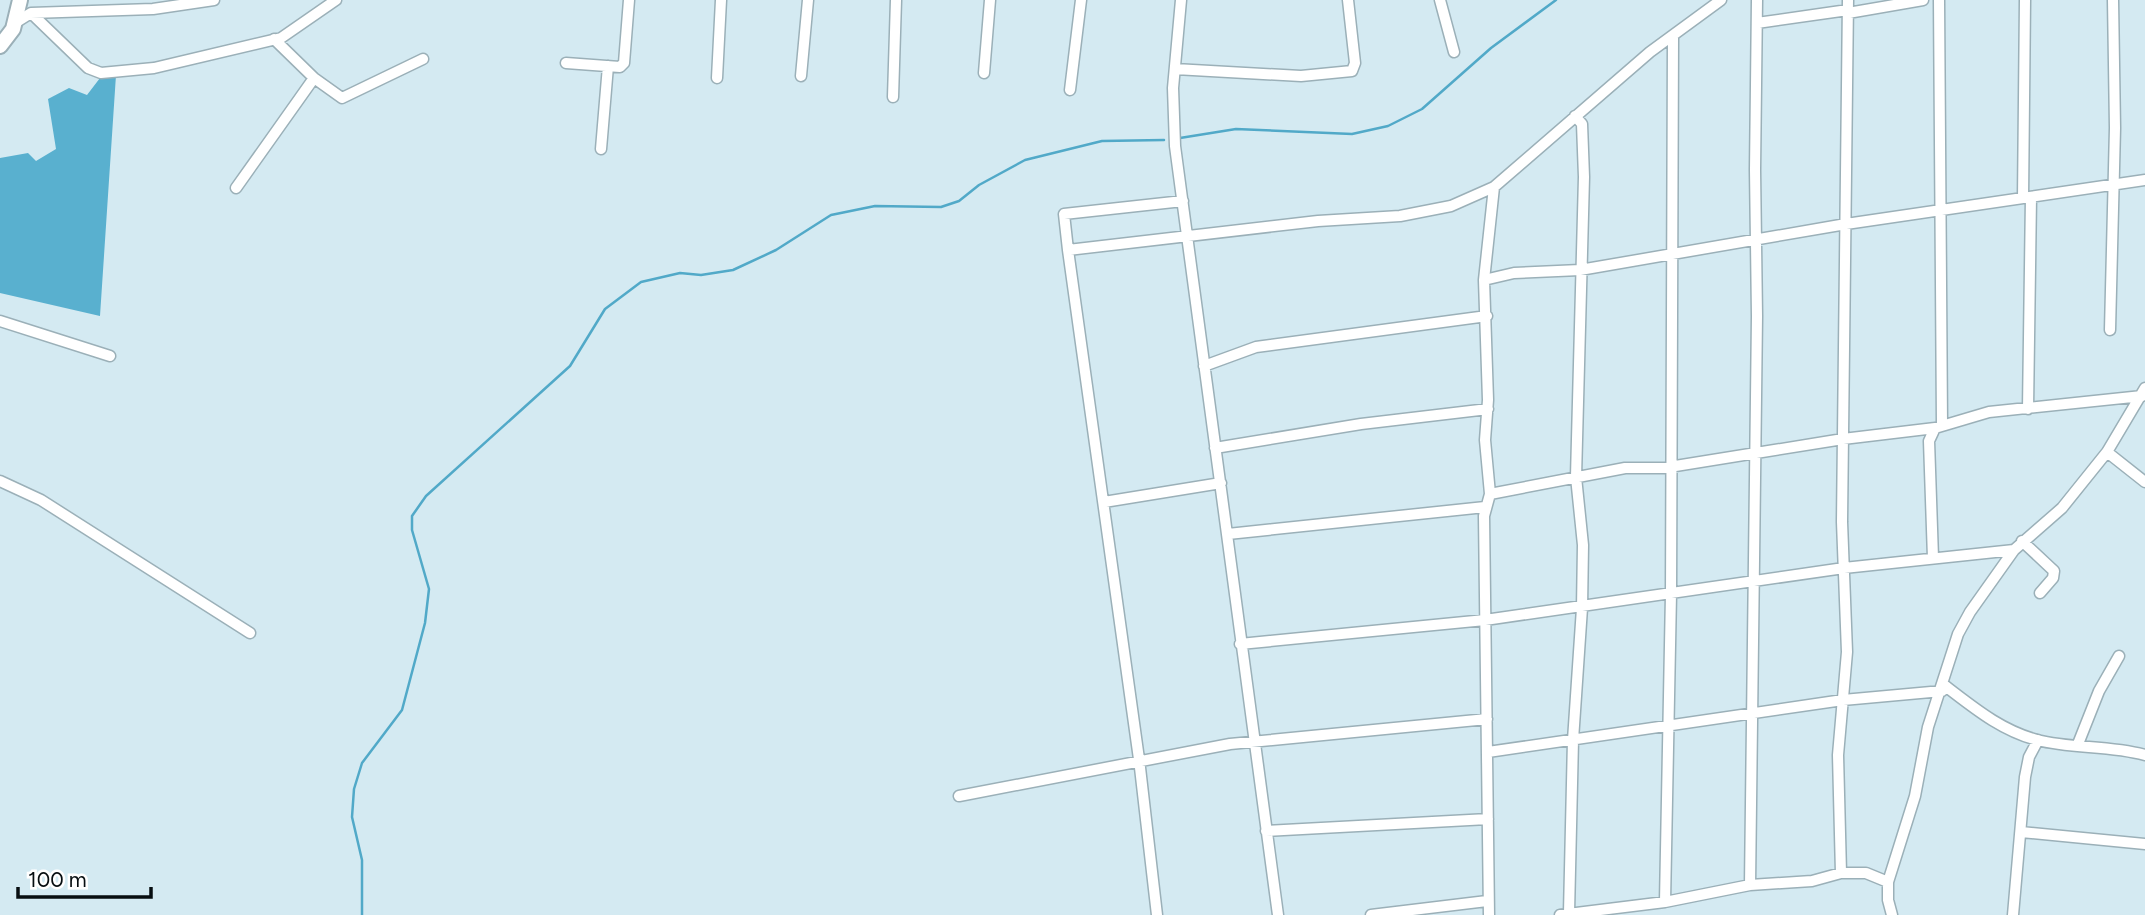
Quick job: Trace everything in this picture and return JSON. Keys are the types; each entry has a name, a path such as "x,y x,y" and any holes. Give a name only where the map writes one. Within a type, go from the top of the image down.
{"street":[{"path":"0,47 15,23 20,0"},
{"path":"15,23 31,13 153,9 214,0"},
{"path":"31,13 88,68 102,73 154,68 285,36 336,0"},
{"path":"566,63 620,67 624,64 629,0"},
{"path":"717,78 721,0"},
{"path":"801,76 808,0"},
{"path":"893,97 896,0"},
{"path":"984,73 990,0"},
{"path":"1070,90 1081,0"},
{"path":"1181,0 1175,69 1175,146 1278,915"},
{"path":"1175,69 1301,76 1352,71 1355,63 1348,0"},
{"path":"1440,0 1454,52"},
{"path":"1069,250 1189,238 1318,220 1401,216 1451,206 1494,187 1650,52 1673,38 1721,0"},
{"path":"1750,886 1755,582 1758,0"},
{"path":"1757,23 1848,8 1923,0"},
{"path":"1933,558 1929,441 1938,427 1939,0"},
{"path":"2025,0 2028,409"},
{"path":"2110,330 2113,0"},
{"path":"1841,873 1838,755 1847,652 1843,439 1848,8"},
{"path":"1665,901 1666,727 1671,594 1673,38"},
{"path":"274,39 314,78 342,98 401,67 423,59"},
{"path":"601,149 608,66"},
{"path":"236,188 314,78"},
{"path":"1575,116 1582,124 1583,137 1576,477 1583,545 1582,608 1564,914 1665,901 1750,886 1812,881 1841,873 1866,873 1888,882"},
{"path":"1484,280 1509,273 1580,270 1846,224 2145,180"},
{"path":"1489,915 1485,507 1490,494 1485,440 1488,409 1484,280 1494,187"},
{"path":"1157,915 1139,759 1064,214 1183,201"},
{"path":"1204,366 1255,347 1487,316"},
{"path":"0,321 110,356"},
{"path":"1490,494 1576,477 1938,427 1989,412 2143,394"},
{"path":"1892,915 1888,882 1915,796 1927,727 1943,688 1958,634 1970,612 2014,550 2063,508 2107,452 2143,394"},
{"path":"1215,448 1361,424 1488,409"},
{"path":"2107,452 2145,482"},
{"path":"0,481 41,500 250,633"},
{"path":"1104,502 1221,483"},
{"path":"1228,534 1485,507"},
{"path":"2022,541 2054,571 2053,578 2040,593"},
{"path":"1240,644 1485,620 1844,568 2014,550"},
{"path":"2078,744 2099,691 2119,656"},
{"path":"1488,751 1943,688 1997,724 2038,740 2124,749 2145,755"},
{"path":"959,796 1139,759 1254,742 1486,719"},
{"path":"2013,915 2025,777 2029,757 2038,740"},
{"path":"1266,831 1489,819"},
{"path":"2021,832 2145,844"},
{"path":"1371,915 1487,901"}],"shaded area":[{"path":"116,75 100,316 0,293 0,158 28,153 36,161 56,149 48,99 69,88 87,95 100,78"}],"waterway":[{"path":"1180,138 1236,129 1352,134 1388,126 1422,109 1491,48 1556,0"},
{"path":"362,915 362,860 352,817 354,789 362,763 402,710 425,623 429,589 412,530 412,516 426,496 570,366 605,309 641,282 680,273 701,275 733,270 776,250 831,215 875,206 941,207 959,201 979,185 1025,160 1102,141 1164,140"}]}
